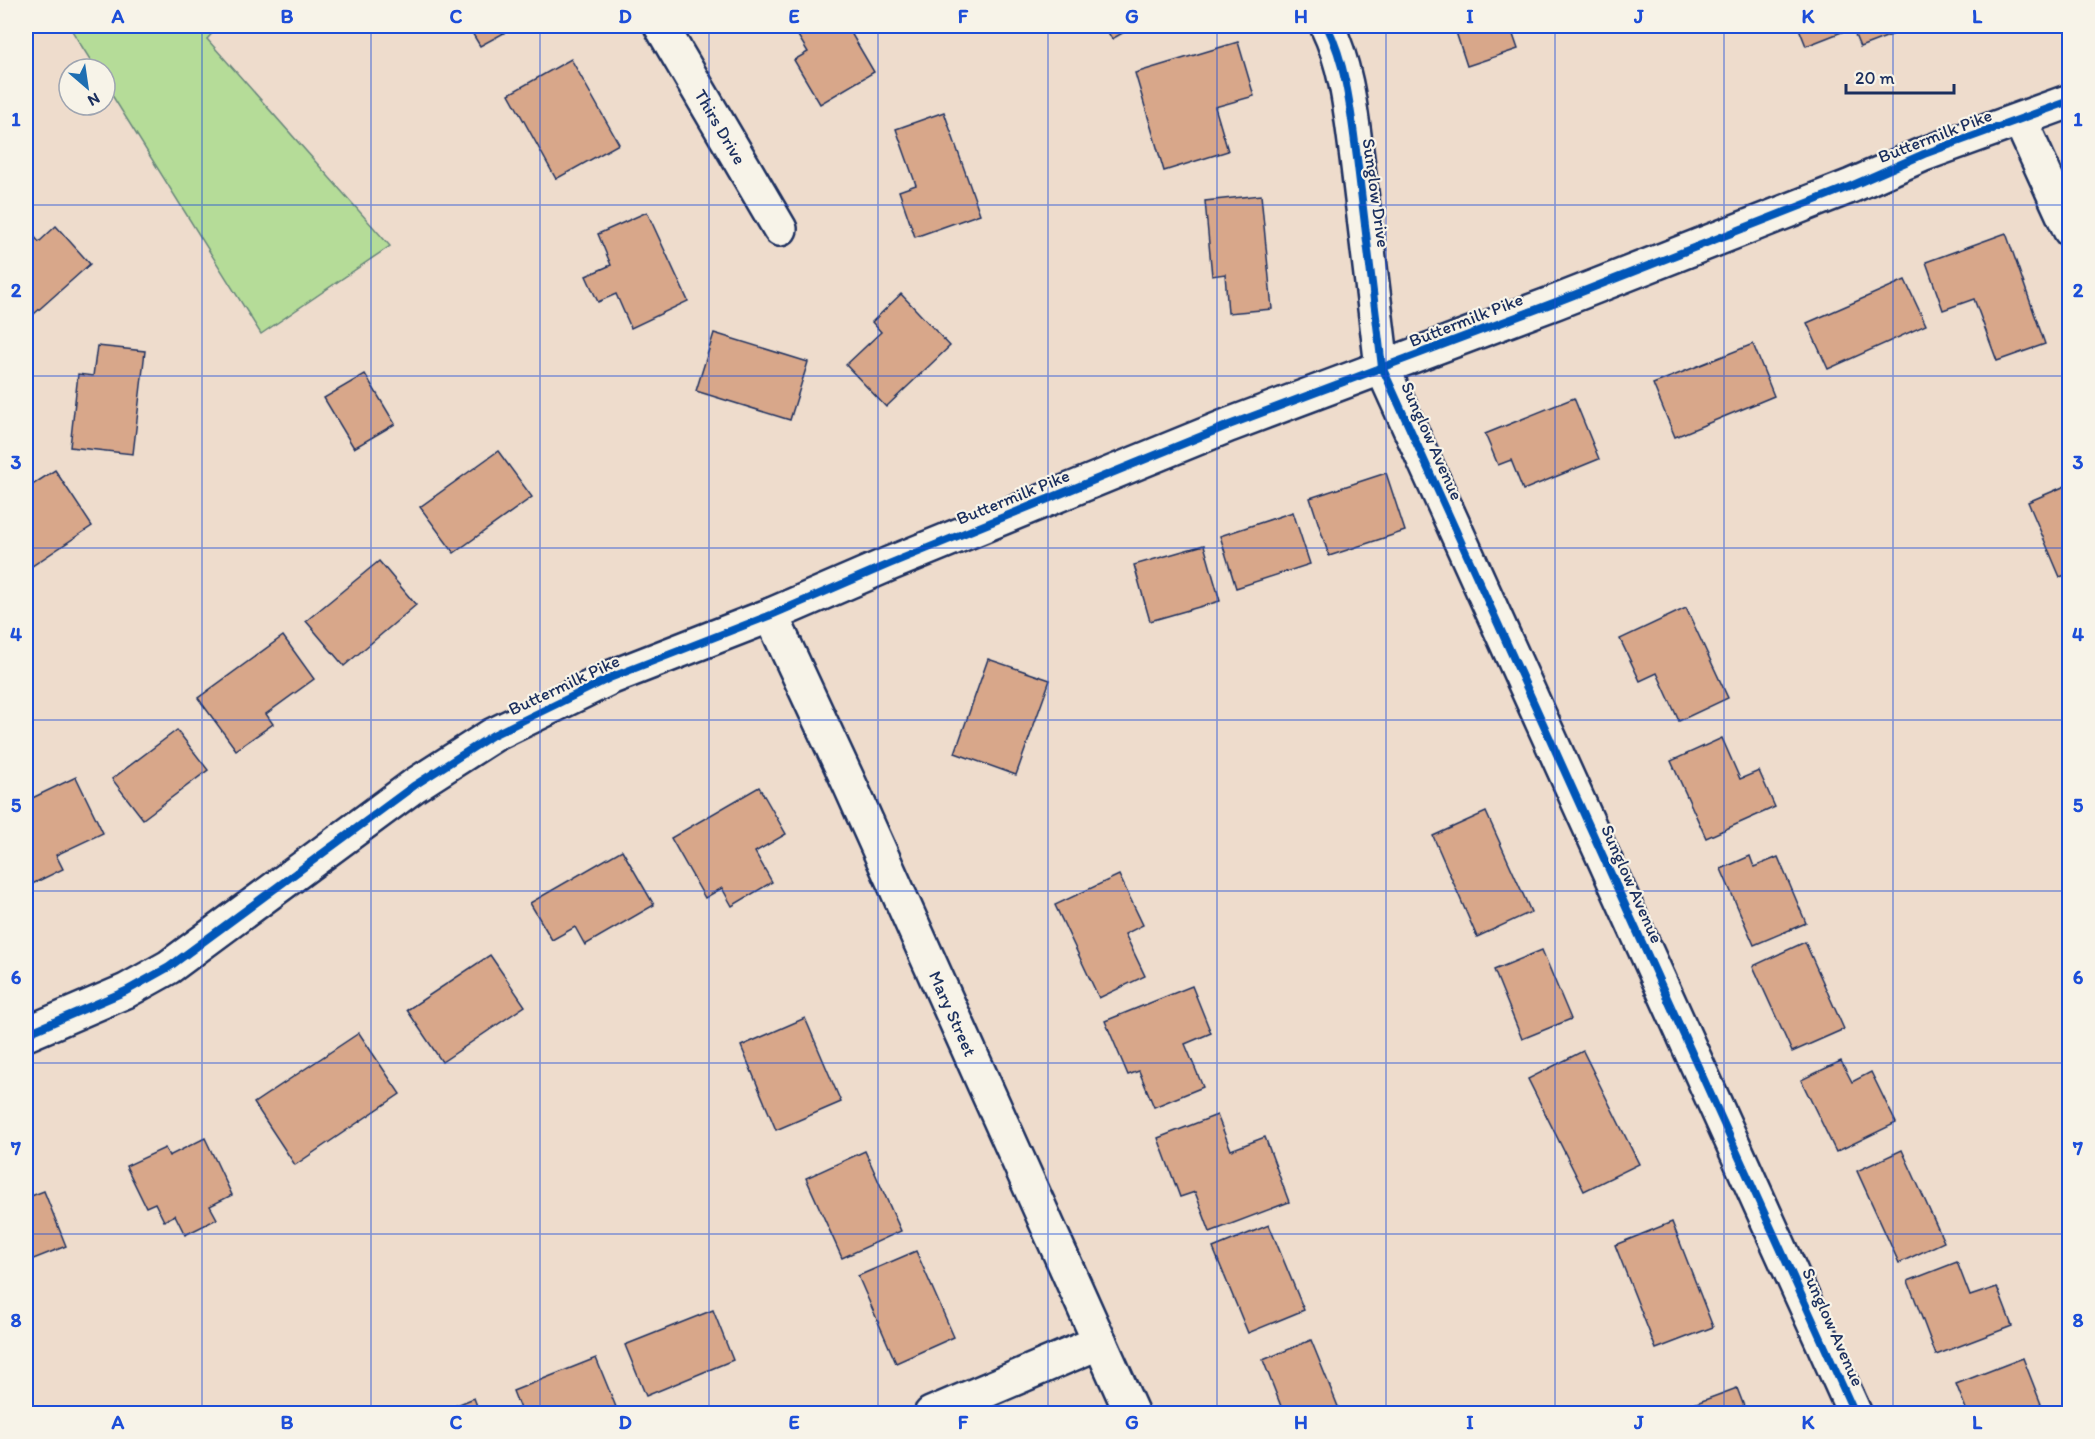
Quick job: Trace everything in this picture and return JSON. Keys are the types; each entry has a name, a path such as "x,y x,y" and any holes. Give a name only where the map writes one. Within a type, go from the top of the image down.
{"street":[{"name":"Thirs Drive","path":"661,26 780,229"},
{"name":"Sunglow Drive","path":"1327,26 1337,46 1347,85 1367,231 1382,367"},
{"name":"Buttermilk Pike","path":"26,1034 126,991 169,967 415,785 493,735 612,677 771,615 889,564 1196,439 1556,302 1851,186 1924,154 2070,101"},
{"path":"2020,120 2070,230"},
{"name":"Sunglow Avenue","path":"1382,367 1855,1413"},
{"name":"Mary Street","path":"771,615 850,785 1132,1413"},
{"path":"931,1413 1100,1342"}],"green space":[{"path":"69,26 219,26 207,39 390,246 261,334 117,103 117,57 88,57"}],"building":[{"path":"468,26 517,26 480,46"},
{"path":"792,26 847,26 874,72 820,104 794,60 808,52"},
{"path":"1104,26 1135,26 1112,39"},
{"path":"1454,26 1510,26 1518,49 1467,66"},
{"path":"1798,26 1908,26 1910,28 1860,47 1852,28 1806,46"},
{"path":"1238,42 1254,96 1215,107 1228,151 1164,171 1135,73"},
{"path":"571,59 619,144 556,179 509,94"},
{"path":"944,112 980,214 915,237 899,191 916,185 896,129"},
{"path":"1261,195 1272,309 1228,313 1225,274 1212,276 1205,201"},
{"path":"647,212 688,301 631,328 616,294 598,302 586,276 611,265 598,234"},
{"path":"56,226 90,264 34,314 26,305 26,227 39,242"},
{"path":"2006,233 2045,344 1997,361 1974,299 1943,310 1926,262"},
{"path":"1905,280 1926,325 1828,369 1807,323"},
{"path":"901,294 950,346 886,407 846,365 881,332 872,322"},
{"path":"714,333 808,362 790,420 696,391"},
{"path":"1753,344 1774,396 1675,437 1653,384"},
{"path":"97,346 145,351 133,454 70,447 78,374 93,376"},
{"path":"365,374 395,424 354,448 324,398"},
{"path":"1574,398 1599,459 1523,490 1511,460 1498,465 1485,434"},
{"path":"498,451 532,497 454,553 420,507"},
{"path":"55,470 92,526 26,570 26,489"},
{"path":"1386,473 1405,531 1329,556 1310,498"},
{"path":"2070,484 2070,573 2060,577 2028,502"},
{"path":"1293,512 1310,564 1236,588 1220,536"},
{"path":"1204,545 1220,601 1150,621 1134,565"},
{"path":"379,561 416,605 344,666 306,621"},
{"path":"1686,608 1728,698 1679,721 1657,673 1640,681 1620,639"},
{"path":"283,636 314,679 266,714 273,724 236,750 198,698"},
{"path":"988,659 1050,680 1016,775 955,753"},
{"path":"177,730 208,770 143,819 112,779"},
{"path":"1722,738 1740,779 1759,771 1775,807 1706,838 1671,761"},
{"path":"76,777 103,833 56,855 63,869 26,887 26,801"},
{"path":"759,787 786,834 755,852 772,882 732,906 722,888 705,898 671,838"},
{"path":"1486,812 1531,912 1477,937 1433,836"},
{"path":"622,850 654,905 585,945 575,927 552,940 530,903"},
{"path":"1750,856 1754,867 1778,857 1806,923 1754,945 1721,869"},
{"path":"1119,875 1143,925 1125,934 1145,976 1099,998 1055,905"},
{"path":"1805,942 1844,1029 1792,1052 1753,966"},
{"path":"1542,950 1571,1019 1522,1039 1494,970"},
{"path":"490,955 525,1006 442,1062 407,1010"},
{"path":"1192,986 1211,1033 1185,1044 1203,1087 1154,1107 1139,1071 1128,1075 1105,1021"},
{"path":"805,1018 841,1102 776,1130 741,1046"},
{"path":"359,1033 400,1094 295,1165 254,1103"},
{"path":"1583,1051 1639,1164 1584,1191 1528,1079"},
{"path":"1841,1061 1852,1082 1871,1072 1896,1123 1836,1152 1801,1080"},
{"path":"1217,1115 1231,1150 1265,1137 1289,1202 1210,1232 1195,1192 1180,1197 1158,1138"},
{"path":"205,1138 232,1195 210,1206 217,1219 185,1235 175,1215 164,1221 155,1203 146,1207 126,1166 165,1148 169,1156"},
{"path":"1902,1150 1944,1242 1899,1263 1857,1171"},
{"path":"865,1151 901,1231 842,1258 806,1178"},
{"path":"44,1191 66,1246 26,1262 26,1198"},
{"path":"1672,1222 1713,1327 1656,1349 1615,1245"},
{"path":"1269,1225 1304,1310 1248,1333 1213,1248"},
{"path":"916,1251 954,1337 896,1363 858,1276"},
{"path":"1957,1262 1970,1296 1997,1287 2012,1326 1936,1355 1908,1281"},
{"path":"713,1310 733,1360 646,1396 625,1345"},
{"path":"1311,1340 1341,1414 1284,1414 1263,1360"},
{"path":"596,1358 616,1407 599,1414 522,1414 513,1391"},
{"path":"2023,1358 2041,1404 2021,1414 1968,1414 1956,1384"},
{"path":"1737,1388 1747,1414 1694,1414 1691,1405"},
{"path":"474,1398 480,1414 435,1414"}],"cycle path":[{"path":"1327,26 1344,74 1350,107 1382,367 1855,1414"},
{"path":"26,1034 126,991 169,967 415,785 493,735 612,677 771,615 889,564 1229,425 1556,302 1851,186 1924,154 2070,101"}]}
